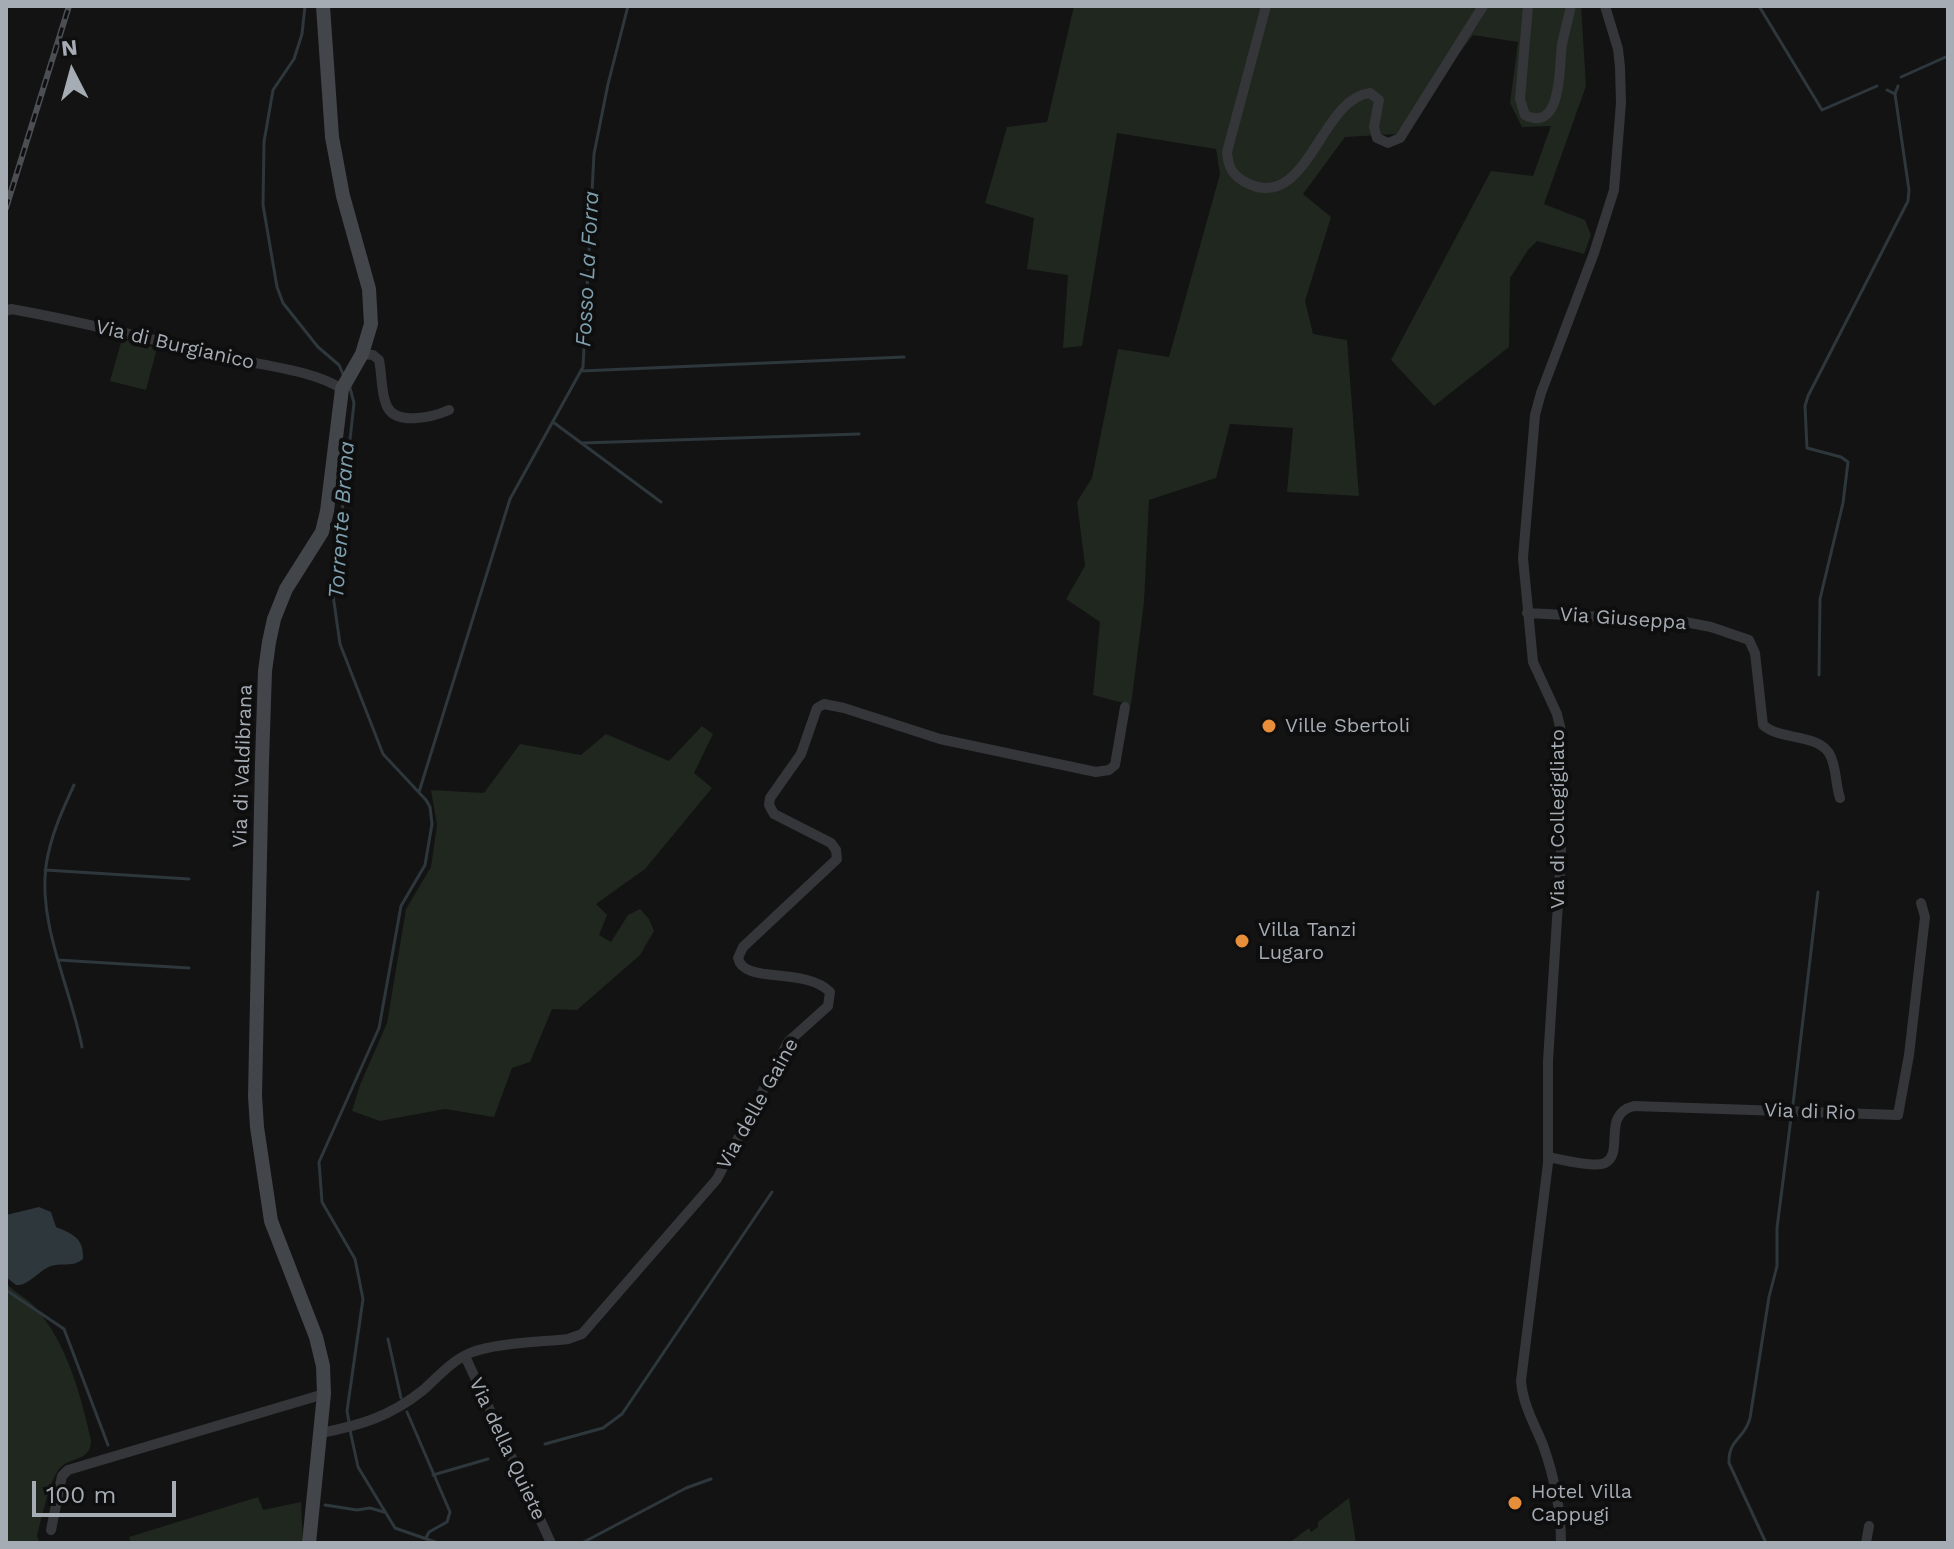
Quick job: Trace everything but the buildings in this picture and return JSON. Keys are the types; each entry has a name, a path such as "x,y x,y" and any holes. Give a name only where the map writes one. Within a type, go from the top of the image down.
{"street":[{"name":"Via di Valdibrana","path":"309,1543 324,1394 319,1345 271,1221 256,1114 257,1004 265,671 274,619 286,589 322,532 343,386 369,337 371,305 363,263 343,196 332,137 323,6"},
{"path":"1266,6 1228,145 1231,170 1239,178 1260,188 1272,189 1284,184 1337,117 1364,93 1379,100 1374,127 1377,138 1388,143 1397,141 1483,6"},
{"path":"1528,6 1520,99 1525,115 1536,118 1546,115 1554,105 1562,44 1571,6"},
{"name":"Via di Collegigliato","path":"1561,1543 1558,1507 1549,1464 1527,1412 1521,1372 1548,1157 1548,1061 1560,871 1561,738 1557,714 1535,669 1523,558 1535,415 1614,190 1621,103 1620,67 1605,6"},
{"name":"Via di Burgianico","path":"6,311 11,309 101,327 343,386"},
{"path":"362,354 373,355 379,360 389,411 408,419 449,410"},
{"name":"Via Giuseppa","path":"1527,613 1680,621 1711,627 1749,640 1755,653 1763,725 1775,733 1809,741 1825,749 1833,763 1840,798"},
{"name":"Via delle Gaine","path":"321,1433 377,1419 400,1407 465,1356 479,1350 535,1343 573,1345 585,1337 592,1323 717,1179 788,1042 831,1000 829,990 813,980 752,972 740,965 738,958 740,950 837,857 831,843 771,811 770,798 798,760 817,708 824,704 844,708 940,739 1096,772 1109,770 1116,761 1125,707"},
{"name":"Via di Rio","path":"1548,1157 1597,1165 1605,1163 1612,1153 1617,1117 1623,1110 1634,1106 1898,1115 1909,1055 1925,917 1921,903"},
{"name":"Via della Quiete","path":"465,1356 551,1543"},
{"path":"51,1530 62,1476 68,1470 324,1394"},
{"path":"1866,1543 1869,1526"}],"shaded area":[{"path":"1074,6 1581,6 1586,86 1544,204 1585,220 1591,235 1584,254 1537,241 1528,250 1510,278 1509,347 1434,406 1391,360 1491,171 1533,176 1551,126 1522,127 1510,103 1518,42 1473,35 1398,134 1345,137 1303,194 1331,217 1305,301 1313,334 1347,340 1359,496 1287,492 1293,428 1230,424 1216,478 1149,500 1144,602 1131,705 1093,695 1100,622 1066,599 1085,566 1077,502 1092,478 1118,349 1169,357 1220,174 1216,149 1117,133 1082,346 1063,348 1068,275 1027,269 1034,218 985,203 1007,127 1047,122"},
{"path":"122,339 157,348 146,390 110,381"},
{"path":"702,726 713,734 694,773 712,788 645,869 596,904 607,915 599,935 611,942 628,915 640,909 654,931 640,955 577,1010 552,1009 530,1062 512,1068 494,1117 445,1109 380,1121 352,1111 387,1023 406,909 431,867 437,825 431,790 484,793 520,744 581,755 606,734 669,761"},
{"path":"39,1207 51,1212 56,1227 79,1241 83,1259 51,1266 25,1283 16,1285 6,1277 6,1215"},
{"path":"6,1283 35,1307 56,1337 77,1387 91,1440 88,1452 64,1464 56,1473 37,1536 40,1543 6,1543"},
{"path":"258,1497 263,1510 301,1502 303,1543 131,1543 129,1537"},
{"path":"1349,1498 1356,1543 1289,1543 1309,1528 1311,1532 1318,1527 1318,1522"}],"waterway":[{"name":"Torrente Brana","path":"305,6 302,34 294,59 273,90 264,142 263,205 277,287 283,303 318,347 339,365 343,374"},
{"name":"Fosso La Forra","path":"419,792 510,499 583,367 594,154 628,6"},
{"path":"1759,6 1822,110 1877,86"},
{"path":"1901,77 1948,56"},
{"path":"1819,675 1820,599 1843,503 1848,462 1841,457 1807,448 1805,406 1908,201 1895,94 1898,86"},
{"path":"1887,90 1895,94"},
{"path":"581,371 904,357"},
{"name":"Torrente Brana","path":"349,1422 347,1411 363,1299 355,1259 322,1202 319,1162 379,1028 401,906 425,865 432,824 426,800 383,754 340,644 333,595 354,403 350,388"},
{"path":"553,422 661,502"},
{"path":"582,443 859,434"},
{"path":"74,785 50,845 45,888 51,934 82,1047"},
{"path":"45,870 189,879"},
{"path":"1793,1104 1818,892"},
{"path":"58,960 189,968"},
{"path":"1766,1543 1729,1463 1729,1455 1750,1418 1769,1297 1777,1266 1777,1228 1791,1118"},
{"path":"545,1444 603,1428 622,1414 772,1192"},
{"path":"6,1290 64,1329 108,1445"},
{"path":"388,1339 401,1398"},
{"path":"407,1412 450,1512 447,1522 429,1532 426,1538"},
{"name":"Torrente Brana","path":"350,1430 358,1467 395,1528 438,1543"},
{"path":"433,1475 488,1459"},
{"path":"582,1543 686,1488 711,1479"},
{"path":"325,1505 384,1512"}],"railway":[{"path":"6,208 69,6"}],"place":[{"name":"Ville Sbertoli","path":"1269,726"},
{"name":"Villa Tanzi Lugaro","path":"1242,941"},
{"name":"Hotel Villa Cappugi","path":"1515,1503"}]}
